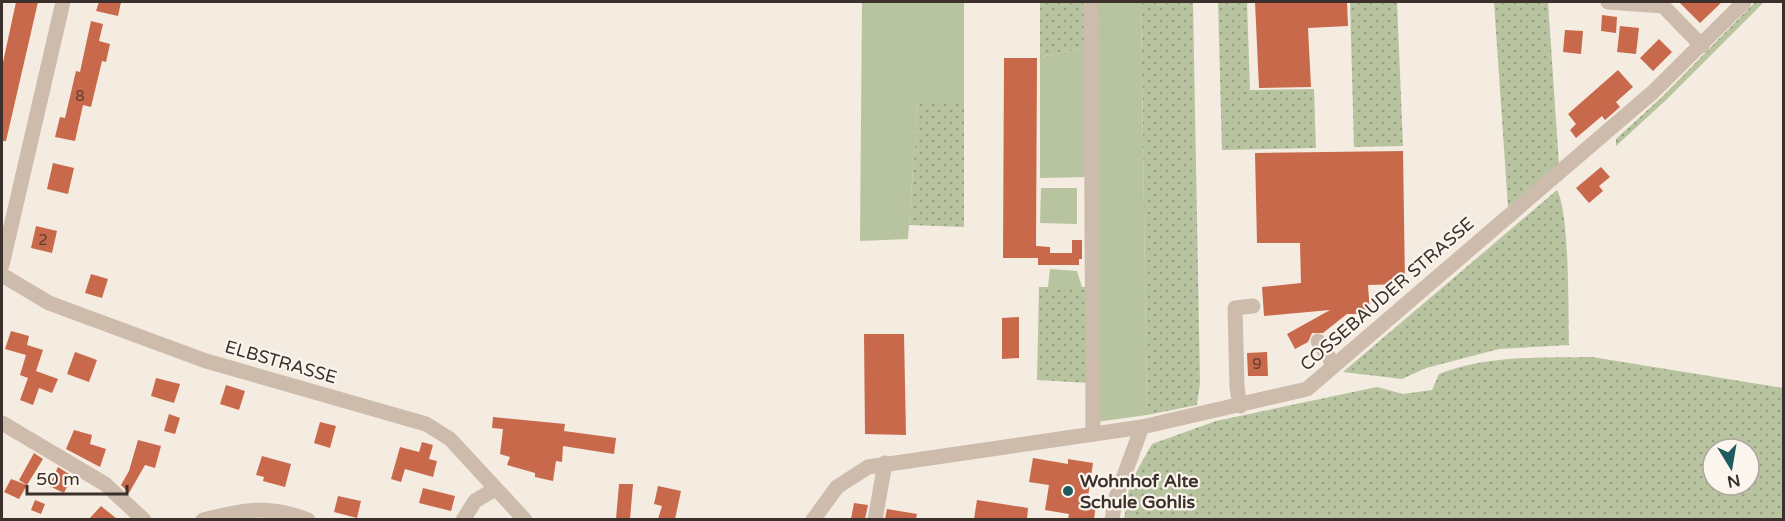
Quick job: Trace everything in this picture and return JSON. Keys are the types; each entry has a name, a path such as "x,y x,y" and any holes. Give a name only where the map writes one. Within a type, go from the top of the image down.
{"street":[{"path":"2,265 63,2"},
{"path":"1091,2 1093,434"},
{"path":"1608,2 1663,6 1702,46"},
{"name":"COSSEBAUDER STRASSE","path":"813,519 837,486 868,467 1142,427 1306,389 1653,93 1744,2"},
{"name":"ELBSTRASSE","path":"2,275 49,303 206,361 426,424 450,439 525,519"},
{"path":"1240,406 1237,387 1235,308 1253,306"},
{"path":"1318,341 1334,365"},
{"path":"2,423 105,484 144,519"},
{"path":"1112,519 1115,501 1142,427"},
{"path":"875,519 885,463"},
{"path":"463,519 475,501 495,489"},
{"path":"203,519 243,510 283,510 308,519"}],"green space":[{"path":"862,2 964,2 964,100 918,101 908,239 860,241"},
{"path":"1040,2 1089,2 1090,47 1040,57"},
{"path":"1089,2 1141,2 1147,415 1096,422 1089,177 1040,178 1040,57 1090,47"},
{"path":"1141,2 1193,2 1200,383 1197,405 1147,415"},
{"path":"1218,2 1247,2 1250,90 1314,89 1316,148 1222,150"},
{"path":"1350,2 1397,2 1403,146 1354,147"},
{"path":"1494,2 1548,2 1559,165 1508,207"},
{"path":"1755,2 1764,2 1665,101 1616,146 1616,139 1663,96"},
{"path":"918,100 964,100 964,227 909,225"},
{"path":"1041,188 1077,188 1077,224 1040,223"},
{"path":"1557,190 1561,202 1566,241 1569,345 1499,349 1426,368 1402,379 1343,372"},
{"path":"1050,269 1077,271 1082,287 1048,287"},
{"path":"1039,287 1089,287 1089,383 1037,380"},
{"path":"1592,357 1783,388 1783,519 1124,519 1130,483 1152,444 1216,421 1377,387 1403,394 1432,390 1439,374 1476,363 1514,359"}],"building":[{"path":"16,2 38,2 6,141 2,141 2,67"},
{"path":"99,2 121,2 118,16 96,11"},
{"path":"1255,2 1347,2 1348,26 1308,28 1311,87 1259,88"},
{"path":"1679,2 1722,2 1700,23"},
{"path":"1602,15 1617,17 1616,33 1601,31"},
{"path":"91,21 103,24 99,41 110,44 106,62 102,61 91,107 83,105 75,141 55,137 60,117 65,118 76,71 80,72"},
{"path":"1620,26 1639,28 1636,54 1617,52"},
{"path":"1565,30 1583,31 1581,54 1563,52"},
{"path":"1659,39 1672,52 1653,71 1640,58"},
{"path":"1004,58 1037,58 1036,246 1050,247 1050,253 1072,253 1072,240 1082,240 1082,259 1079,259 1079,265 1038,265 1038,258 1003,258"},
{"path":"1618,70 1633,87 1616,102 1620,107 1605,120 1602,116 1576,138 1570,130 1576,124 1568,114"},
{"path":"1403,151 1405,284 1368,285 1370,314 1347,314 1323,333 1312,333 1308,342 1295,349 1287,334 1330,310 1264,316 1262,287 1301,283 1300,243 1257,243 1255,153"},
{"path":"53,163 74,168 68,194 47,189"},
{"path":"1601,167 1610,177 1599,186 1603,191 1589,203 1576,188"},
{"path":"36,226 57,231 52,253 31,248"},
{"path":"91,274 108,279 102,298 85,293"},
{"path":"1019,317 1019,358 1002,359 1002,318"},
{"path":"11,331 29,336 27,345 43,350 36,371 58,379 52,393 39,388 33,405 20,400 28,378 20,375 26,355 5,349"},
{"path":"864,334 904,334 906,435 865,434"},
{"path":"75,352 97,360 89,382 67,374"},
{"path":"1267,352 1268,376 1248,376 1247,353"},
{"path":"156,378 180,384 174,403 151,396"},
{"path":"226,385 245,391 239,410 220,404"},
{"path":"169,414 180,418 175,434 164,431"},
{"path":"493,417 565,424 564,431 616,438 614,454 563,446 562,462 556,461 553,481 535,477 535,473 507,465 510,457 500,454 503,429 492,428"},
{"path":"320,422 336,426 330,448 314,443"},
{"path":"74,430 92,435 90,444 106,449 100,467 66,449"},
{"path":"138,440 161,446 155,468 145,465 129,493 121,485 129,471"},
{"path":"422,442 433,445 429,459 437,461 433,477 405,469 401,482 391,479 400,447 419,452"},
{"path":"34,453 43,459 27,485 19,480"},
{"path":"262,456 291,464 285,487 263,481 264,477 256,475"},
{"name":"Wohnhof Alte Schule Gohlis","path":"1033,458 1068,464 1068,459 1093,463 1088,497 1097,498 1094,519 1068,519 1069,514 1045,510 1049,485 1029,482"},
{"path":"58,467 72,476 64,493 49,486"},
{"path":"11,479 27,485 19,499 4,492"},
{"path":"619,484 633,484 630,519 616,519"},
{"path":"658,486 681,491 675,519 658,519 662,506 654,504"},
{"path":"423,488 455,496 451,511 419,503"},
{"path":"338,496 361,501 357,518 334,512"},
{"path":"35,500 45,504 41,514 31,510"},
{"path":"977,500 1028,508 1027,519 974,519"},
{"path":"854,503 868,505 865,519 851,519"},
{"path":"101,506 117,519 89,519"},
{"path":"887,509 917,514 916,519 885,519"}],"place":[{"name":"Wohnhof Alte Schule Gohlis","path":"1068,491"}]}
